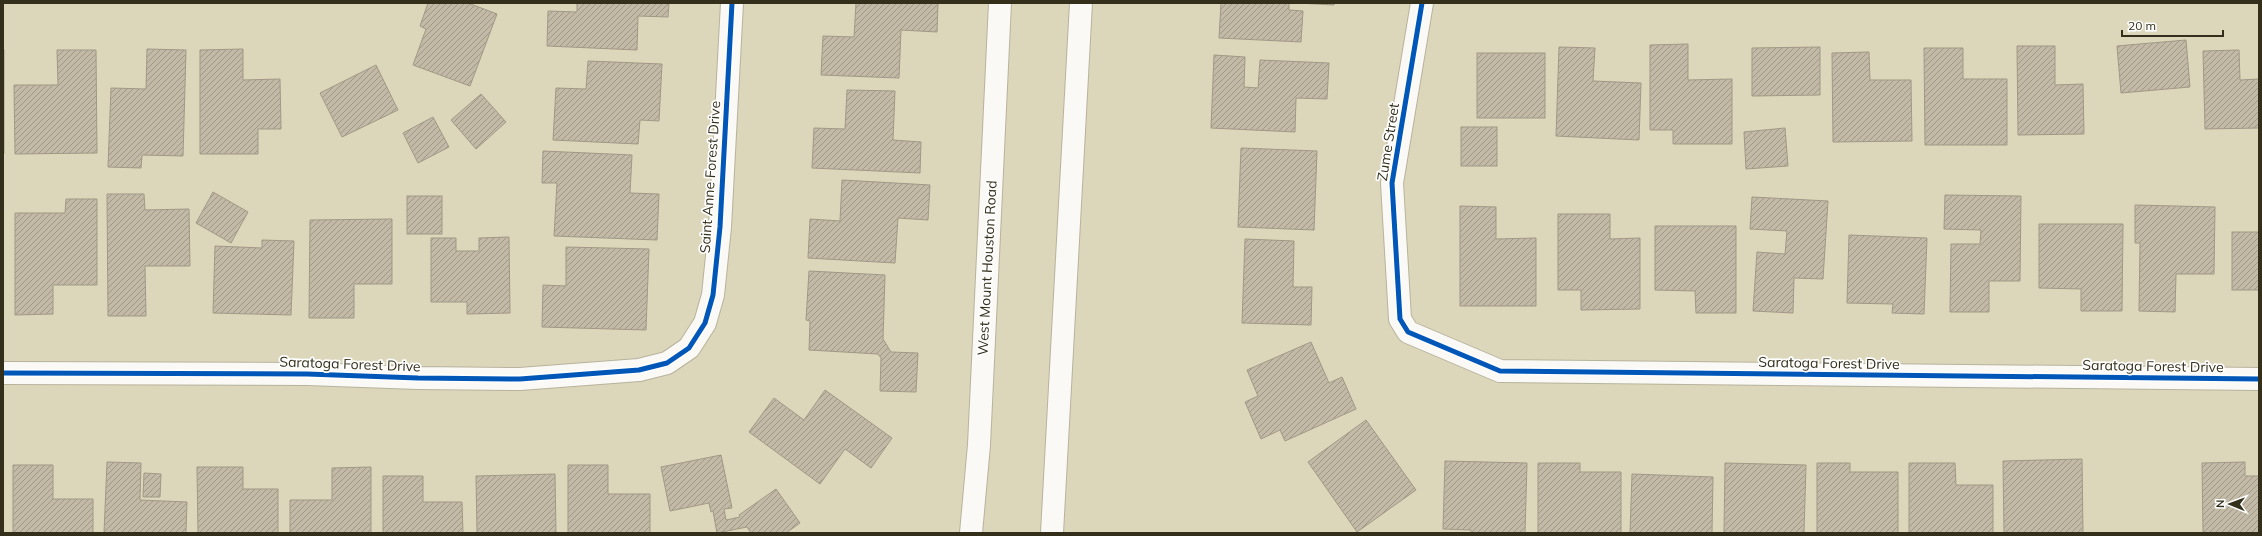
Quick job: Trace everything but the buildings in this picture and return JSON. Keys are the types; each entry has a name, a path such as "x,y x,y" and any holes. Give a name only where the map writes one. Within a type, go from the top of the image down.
{"street":[{"name":"Saint Anne Forest Drive","path":"690,348 705,323 713,295 720,227 732,3"},
{"name":"West Mount Houston Road","path":"971,533 979,445 1000,3"},
{"path":"1052,533 1081,3"},
{"name":"Zume Street","path":"1408,332 1400,319 1392,183 1422,3"},
{"name":"Saratoga Forest Drive","path":"1408,332 1500,371 2259,379"},
{"name":"Saratoga Forest Drive","path":"3,374 307,374 418,378 520,379 639,370 667,363 690,348"}],"cycle path":[{"path":"3,373 307,374 418,378 520,379 639,370 667,363 689,348 705,323 713,295 720,227 732,3"},
{"path":"1422,3 1392,183 1400,319 1408,332 1500,371 2259,379"}]}
